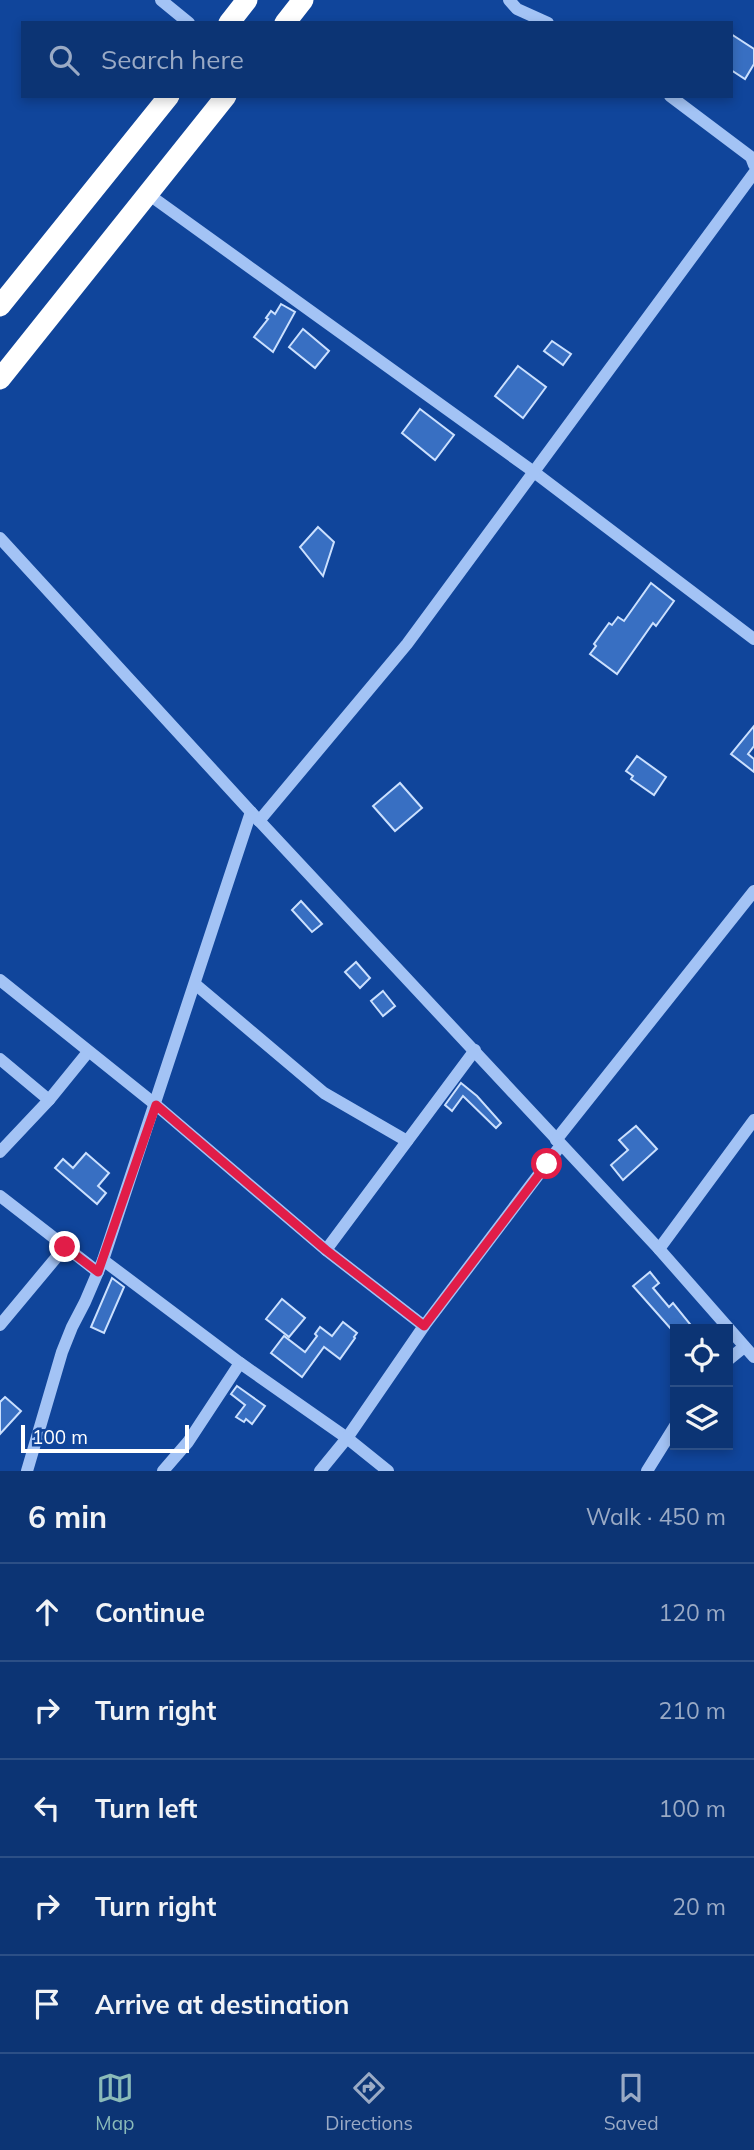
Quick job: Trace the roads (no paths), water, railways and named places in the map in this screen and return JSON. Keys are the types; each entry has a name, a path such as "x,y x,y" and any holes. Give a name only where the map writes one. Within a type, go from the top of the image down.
{"highway":[{"path":"231,21 247,0"},
{"path":"287,21 303,0"},
{"path":"0,306 167,98"},
{"path":"0,379 224,98"}],"street":[{"path":"162,0 187,21"},
{"path":"509,0 517,9 544,21"},
{"path":"673,98 751,157 754,165"},
{"path":"27,1471 62,1352 101,1266 195,984 255,816 407,643 754,173"},
{"path":"148,194 534,472 754,639"},
{"path":"0,538 659,1249 754,1357"},
{"path":"320,1471 347,1438 424,1326 559,1142 754,891"},
{"path":"0,981 156,1105 326,1250 424,1326"},
{"path":"195,984 324,1093 407,1140"},
{"path":"326,1250 475,1050"},
{"path":"0,1153 49,1100 88,1052"},
{"path":"0,1059 49,1100"},
{"path":"659,1249 754,1120"},
{"path":"0,1196 65,1247 101,1266 347,1438 388,1471"},
{"path":"0,1325 65,1247"},
{"path":"733,1356 744,1347"},
{"path":"163,1471 188,1442 240,1363"},
{"path":"647,1471 670,1434"}]}
